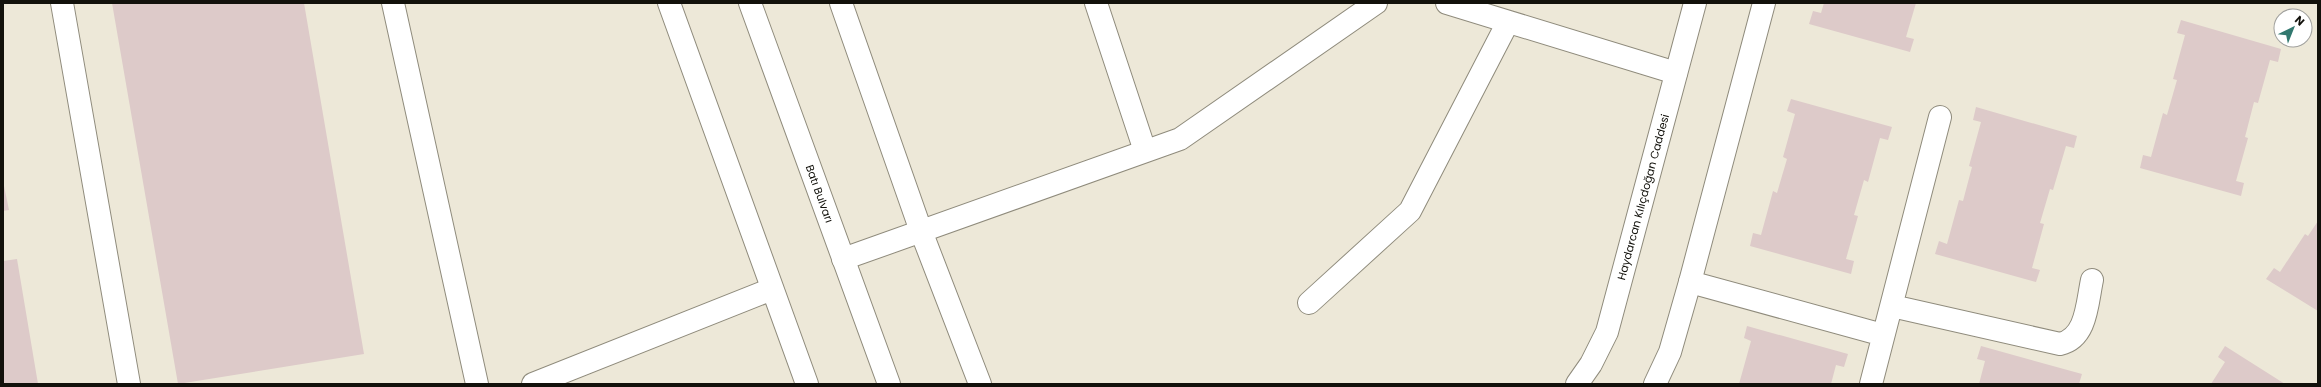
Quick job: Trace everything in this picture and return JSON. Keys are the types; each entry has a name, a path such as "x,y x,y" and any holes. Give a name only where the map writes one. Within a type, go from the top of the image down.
{"street":[{"path":"62,3 129,384"},
{"path":"393,3 477,384"},
{"path":"669,3 807,384"},
{"name":"Batı Bulvarı","path":"750,3 889,384"},
{"path":"841,3 921,231 980,384"},
{"path":"1096,3 1145,151"},
{"path":"843,259 1180,139 1376,3"},
{"path":"1447,3 1676,73"},
{"name":"Haydarcan Kılıçdoğan Caddesi","path":"1577,384 1591,364 1607,332 1695,3"},
{"path":"1655,384 1670,352 1764,3"},
{"path":"1309,303 1410,211 1508,22"},
{"path":"1871,384 1940,117"},
{"path":"1892,306 2060,344 2070,342 2077,336 2081,328 2092,280"},
{"path":"1690,282 1884,336"},
{"path":"533,384 772,289"}],"building":[{"path":"112,3 304,3 364,354 178,384"},
{"path":"1824,3 1916,3 1906,37 1914,39 1910,52 1809,24 1813,11 1821,13"},
{"path":"2181,20 2273,47 2273,48 2281,49 2278,62 2270,60 2258,103 2254,102 2245,137 2248,138 2236,181 2244,183 2241,196 2140,168 2143,155 2151,157 2163,113 2167,115 2177,80 2173,79 2185,35 2177,33"},
{"path":"1791,99 1892,127 1888,140 1880,138 1868,182 1864,180 1854,215 1858,216 1846,259 1854,261 1851,274 1750,246 1753,233 1761,235 1773,191 1777,193 1787,159 1783,157 1795,114 1787,111"},
{"path":"1976,107 2077,136 2074,148 2066,146 2053,190 2050,189 2040,223 2044,224 2032,268 2040,270 2036,282 1935,254 1939,241 1947,244 1959,200 1963,201 1972,167 1969,166 1981,122 1973,120"},
{"path":"3,181 9,210 3,211"},
{"path":"2318,221 2318,311 2266,279 2274,268 2280,272 2305,234 2308,236"},
{"path":"17,259 38,384 3,384 3,261"},
{"path":"1747,326 1848,354 1844,367 1836,365 1831,384 1739,384 1751,341 1744,338"},
{"path":"1981,346 2082,374 2079,384 1979,384 1985,361 1977,359"},
{"path":"2225,346 2285,384 2211,384 2225,362 2218,357"}]}
